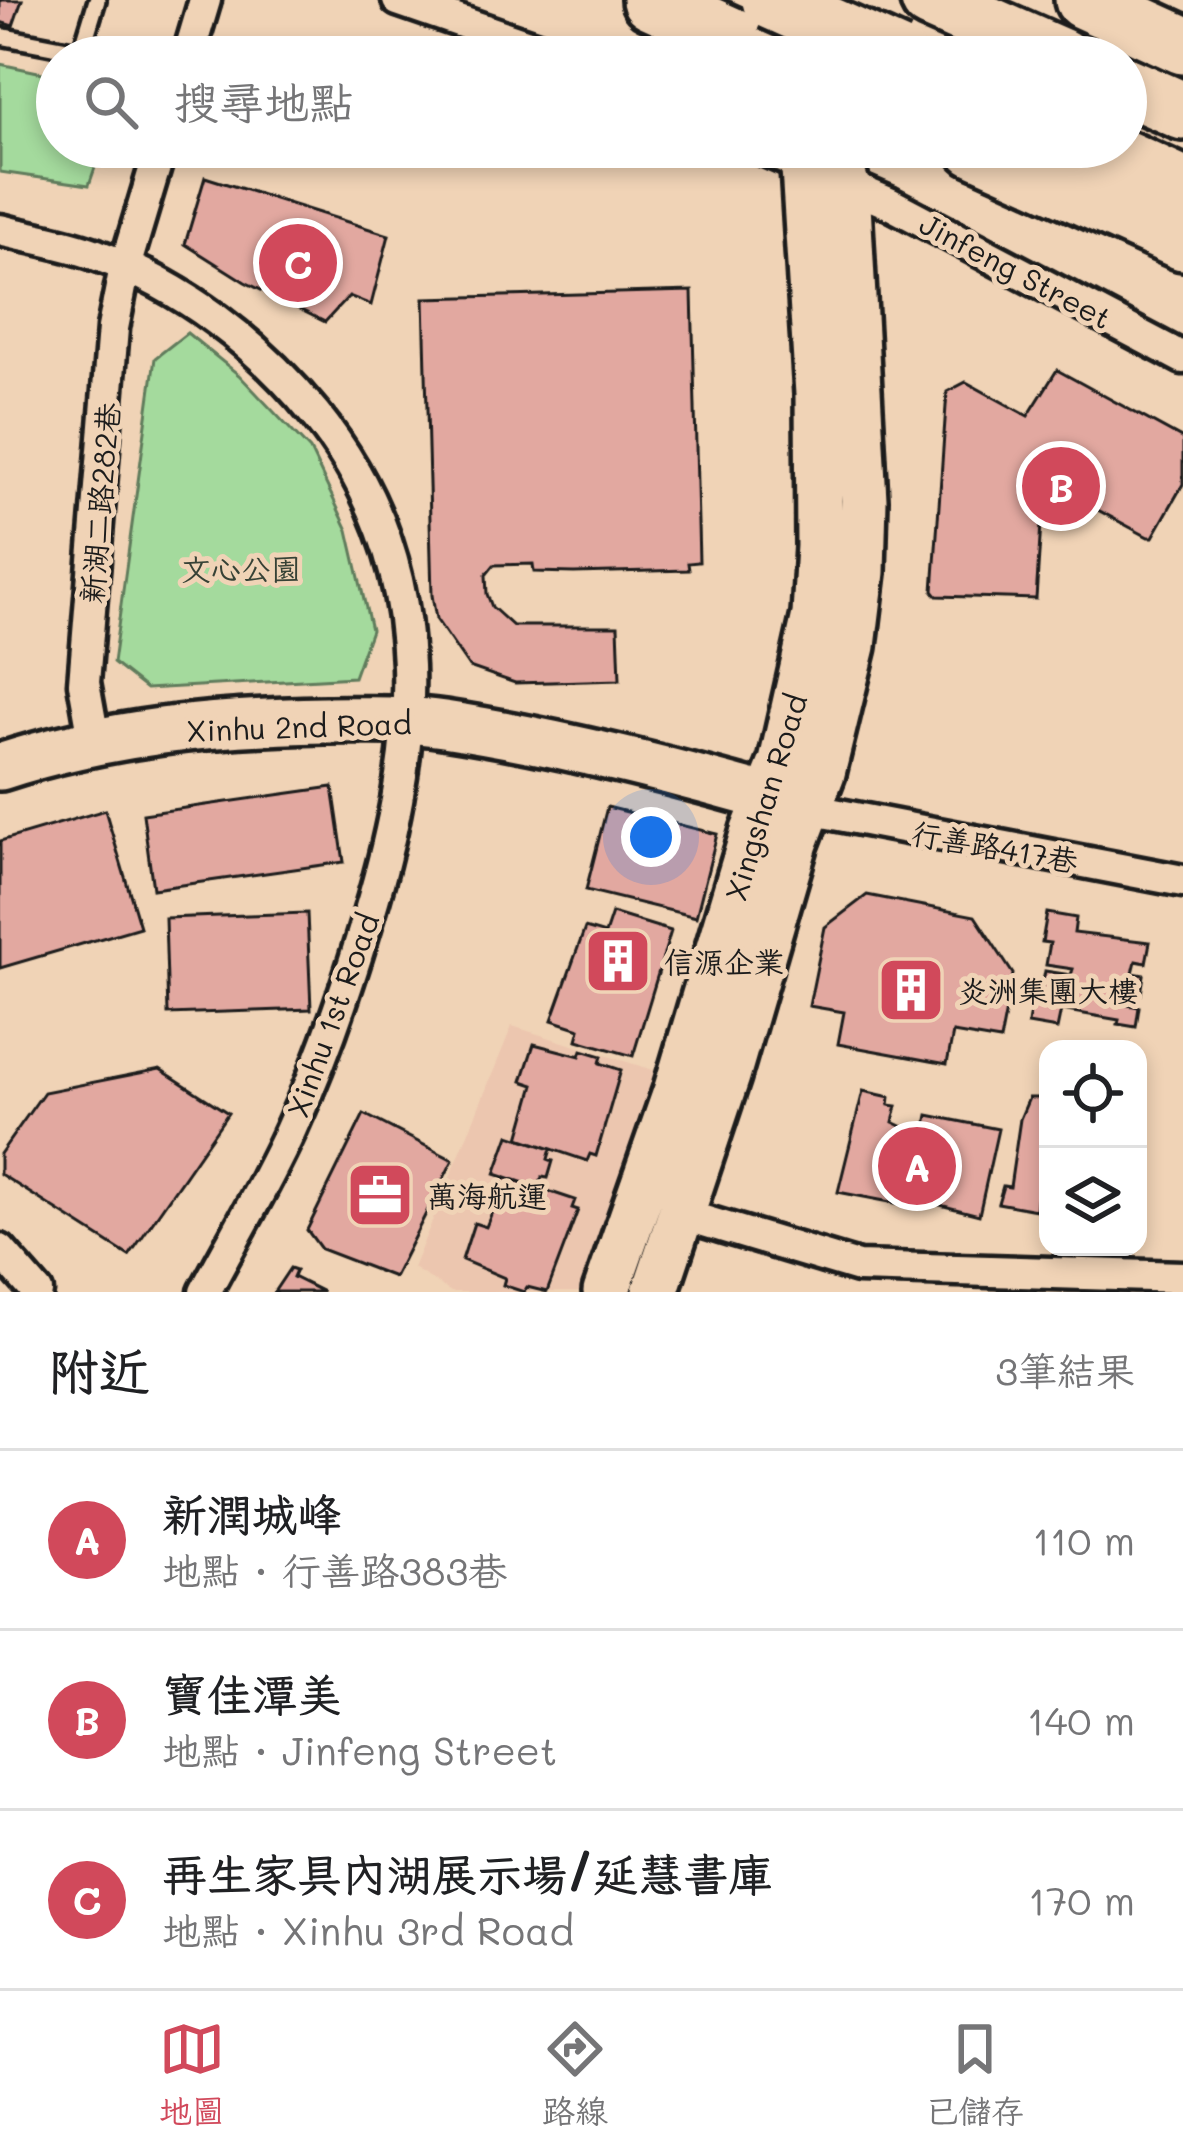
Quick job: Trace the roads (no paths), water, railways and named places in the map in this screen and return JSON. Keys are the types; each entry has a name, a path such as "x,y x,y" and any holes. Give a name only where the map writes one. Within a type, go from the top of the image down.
{"highway":[{"path":"651,0 731,36"},
{"path":"771,0 851,36"},
{"path":"930,0 1012,36"},
{"path":"1084,0 1183,45"},
{"path":"1147,95 1183,111"},
{"path":"1022,168 1183,241"},
{"path":"1143,168 1183,186"}],"street":[{"path":"195,36 206,0"},
{"path":"398,0 502,36"},
{"path":"785,0 797,36"},
{"name":"新湖二路282巷","path":"94,739 83,683 113,328 125,267 155,168"},
{"name":"Xingshan Road","path":"655,1292 684,1215 788,804 782,762 814,615 818,569 826,168"},
{"name":"Jinfeng Street","path":"835,168 889,203 1183,358"},
{"name":"Xinhu 1st Road","path":"0,230 96,254 206,309 290,382 345,451 381,530 402,607 411,670 410,721 389,851 346,992 290,1131 205,1292"},
{"name":"Xinhu 2nd Road","path":"0,767 94,739 238,722 410,721 590,754 788,804"},
{"name":"Xingshan Road","path":"607,1292 676,1092 754,832 788,804"},
{"name":"行善路417巷","path":"788,804 1183,880"},
{"path":"684,1215 858,1267 1183,1277"},
{"path":"0,1250 38,1292"}],"lane":[{"path":"86,36 97,0"},
{"path":"0,36 36,42"}],"place":[{"name":"再生家具內湖展示場/延慧書庫","path":"298,263"},
{"name":"寶佳潭美","path":"1061,486"},
{"name":"信源企業","path":"618,961"},
{"name":"炎洲集團大樓","path":"911,990"},
{"name":"新潤城峰","path":"917,1166"},
{"name":"萬海航運","path":"380,1195"}],"park label":[{"name":"文心公園","path":"241,568"}]}
